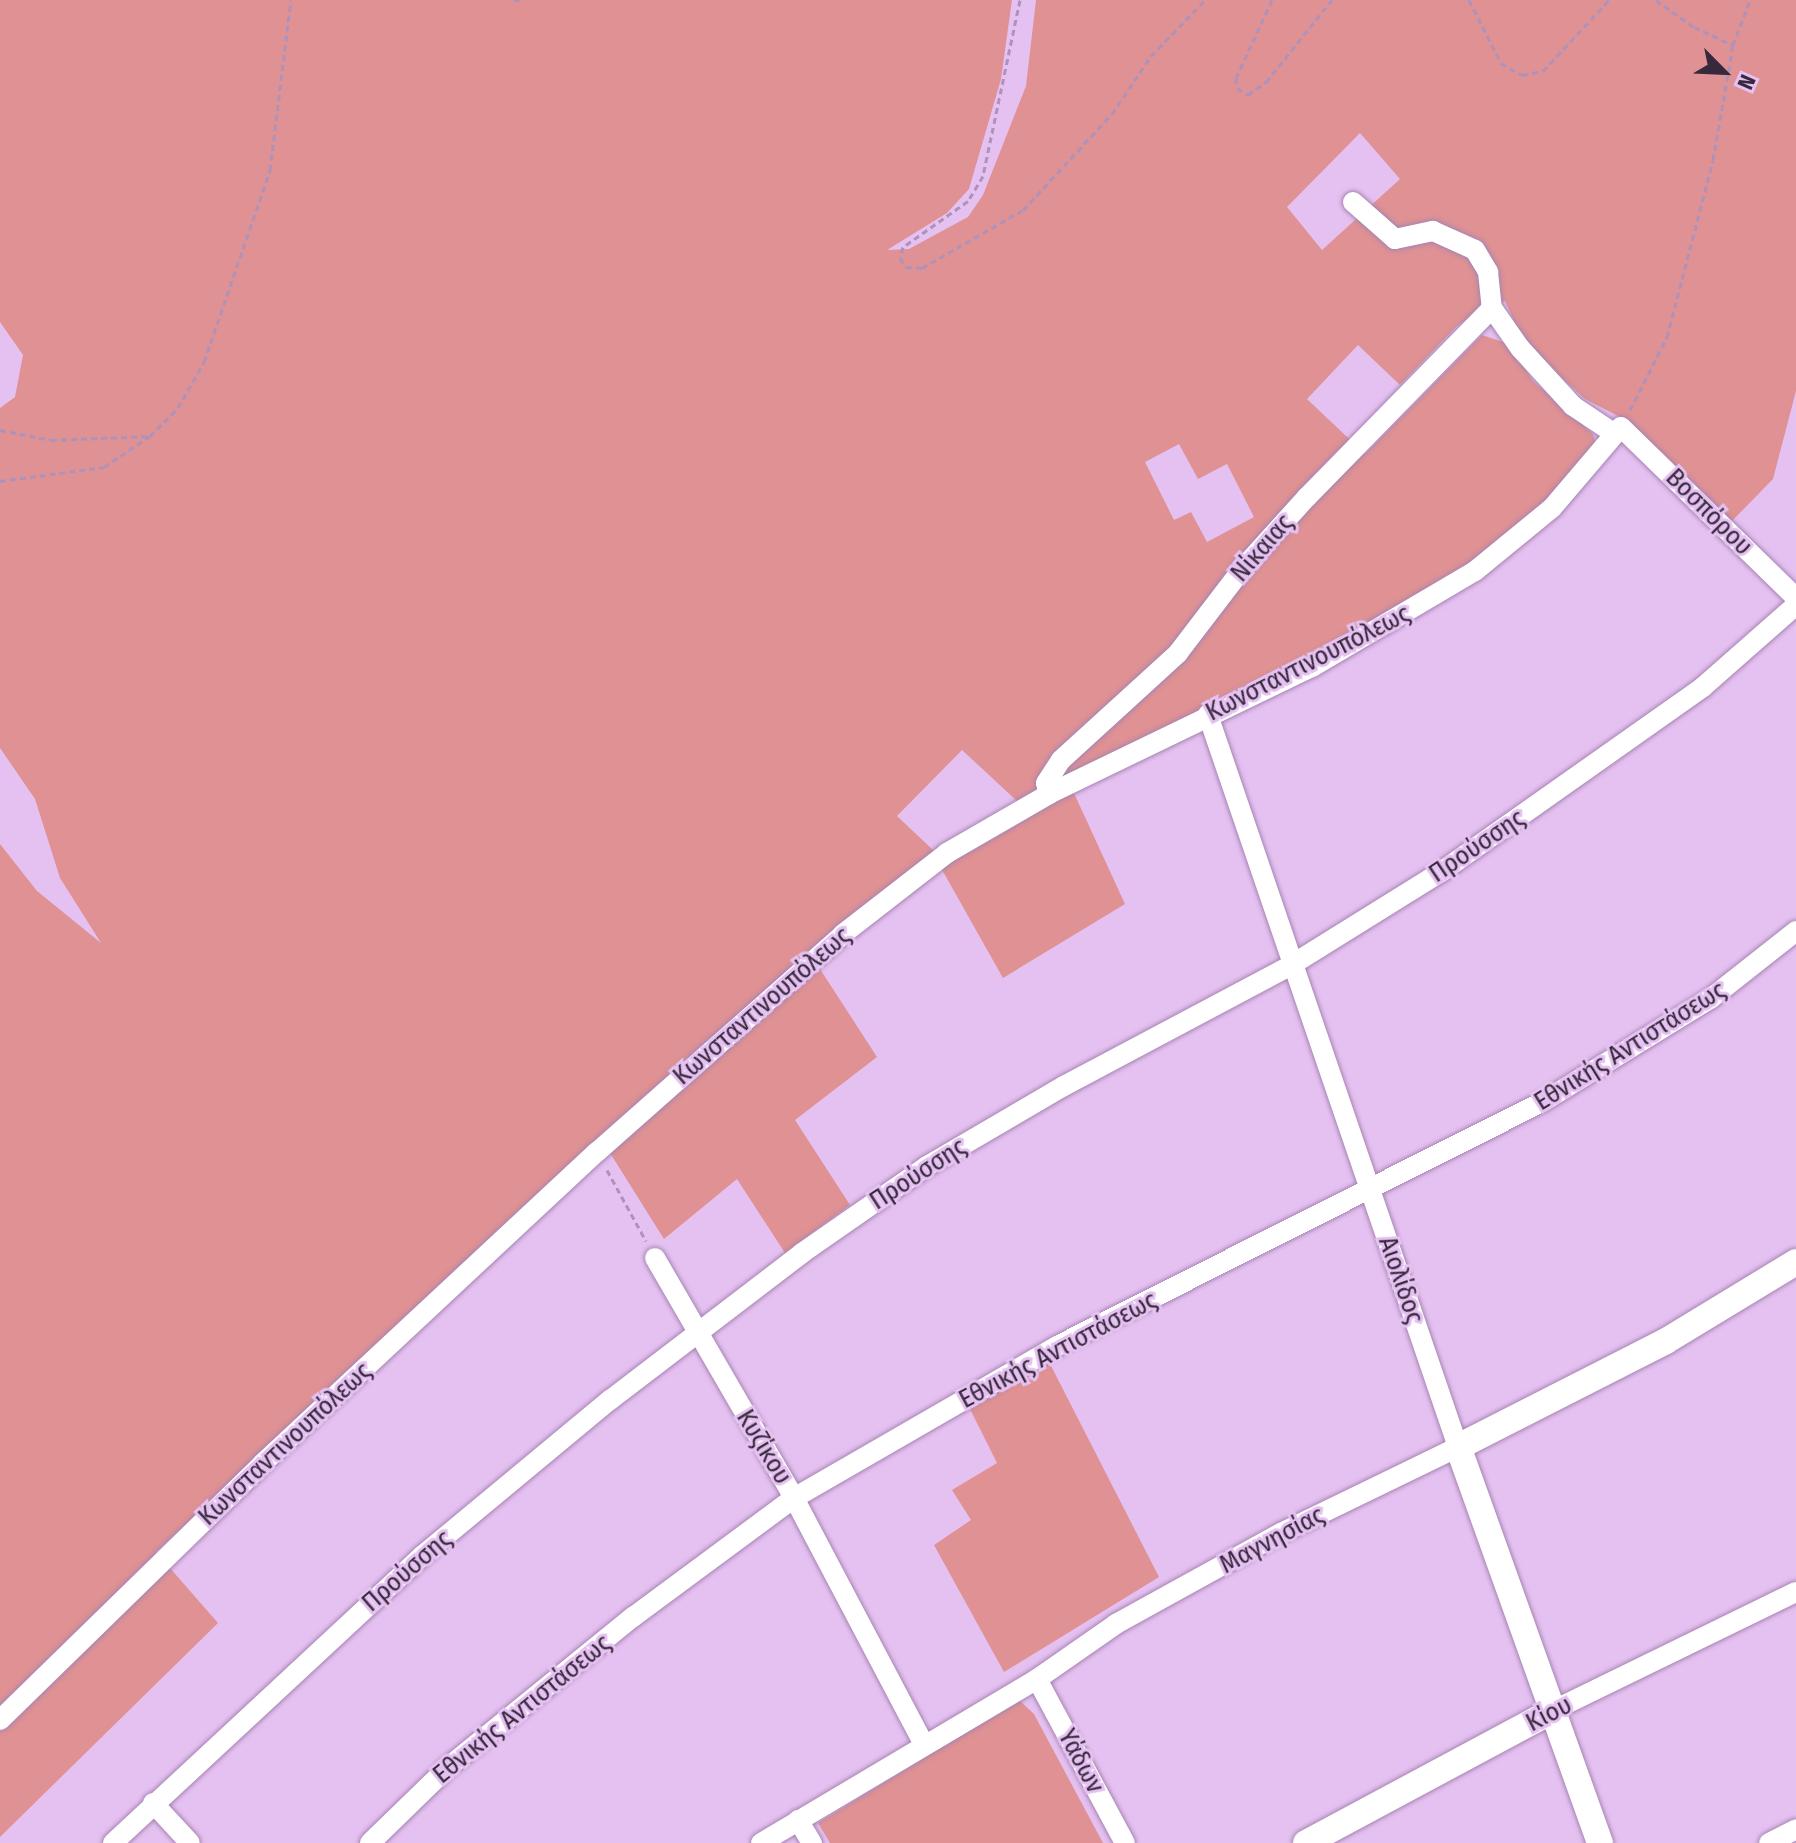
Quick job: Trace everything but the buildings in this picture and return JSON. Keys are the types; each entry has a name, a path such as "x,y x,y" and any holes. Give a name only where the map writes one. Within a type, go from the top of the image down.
{"street":[{"path":"1353,202 1395,239 1433,231 1465,242 1483,260 1492,308"},
{"name":"Βοσπόρου","path":"1492,308 1545,379 1618,431 1796,598"},
{"name":"Νίκαιας","path":"1049,794 1046,783 1061,760 1178,653 1243,568 1307,497 1492,308"},
{"name":"Κωνσταντινουπόλεως","path":"0,1720 263,1463 597,1152 843,934 947,853 1049,794 1312,667 1475,571 1552,508 1618,431"},
{"name":"Προύσσης","path":"113,1843 423,1555 697,1334 927,1166 1064,1086 1293,964 1541,803 1703,687 1796,605"},
{"name":"Αιολίδος","path":"1208,715 1458,1447 1556,1709 1600,1843"},
{"name":"Εθνικής Αντιστάσεως","path":"370,1843 447,1768 654,1600 794,1498 1057,1346 1371,1192 1544,1101 1710,999 1796,931"},
{"name":"Κυζίκου","path":"655,1258 794,1498 924,1745"},
{"name":"Μαγνησίας","path":"761,1843 1037,1679 1116,1624 1281,1533 1666,1341 1796,1262"},
{"name":"Κίου","path":"1306,1843 1556,1709 1796,1592"},
{"name":"Υάδων","path":"1037,1679 1125,1843"},
{"path":"153,1803 190,1843"},
{"path":"798,1820 812,1843"},
{"path":"1769,1843 1796,1829"}],"path":[{"path":"0,481 104,467 150,436 178,408 204,362 270,170 291,0"},
{"path":"514,0 520,0"},
{"path":"1020,0 983,176 968,201 903,247 900,258 906,267 922,268 1023,210 1112,114 1151,56 1205,0"},
{"path":"1272,0 1236,78 1237,88 1248,95 1266,82 1332,0"},
{"path":"1469,0 1501,63 1522,75 1543,71 1609,0"},
{"path":"1656,0 1694,27 1733,45"},
{"path":"1618,431 1667,337 1713,160 1733,45 1750,0"},
{"path":"0,430 51,440 150,436"},
{"path":"597,1152 655,1258"}],"shaded area":[{"path":"0,0 1012,0 1001,79 969,189 947,213 887,250 909,249 968,217 983,195 1026,86 1036,0 1796,0 1796,391 1773,479 1731,522 1620,417 1585,399 1552,369 1520,334 1505,301 1478,311 1456,327 1400,385 1358,345 1307,399 1365,454 1482,335 1509,344 1533,381 1593,434 1597,448 1506,541 1331,649 1067,778 1125,904 1003,978 941,868 1017,801 962,750 897,816 934,851 818,966 877,1057 795,1120 850,1205 785,1253 737,1179 664,1239 600,1137 156,1552 218,1623 0,1837 0,844 37,891 101,943 60,878 35,799 0,748 0,408 15,397 23,355 0,322","holes":["1360,133 1400,179 1322,250 1287,207","1179,444 1198,479 1227,464 1254,517 1207,542 1191,512 1174,520 1145,462"]},
{"path":"1047,1358 1159,1577 1004,1672 934,1545 971,1520 952,1490 997,1463 968,1405"},
{"path":"1019,1700 1034,1714 1103,1843 830,1843 818,1823"}]}
